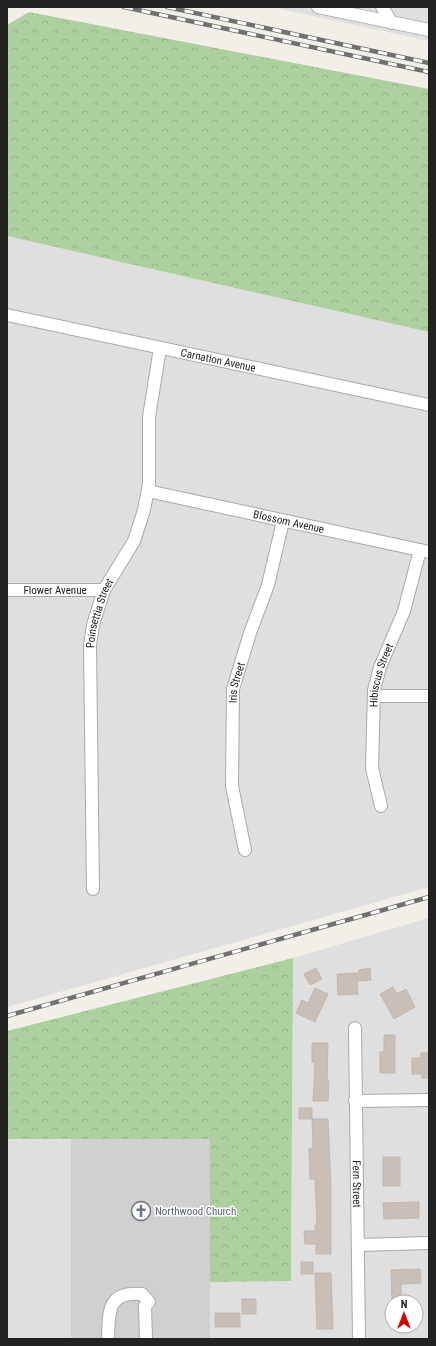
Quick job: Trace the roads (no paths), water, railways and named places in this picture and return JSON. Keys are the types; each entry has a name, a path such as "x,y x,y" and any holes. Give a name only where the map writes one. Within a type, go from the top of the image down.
{"street":[{"path":"318,7 429,30"},
{"path":"382,7 392,23"},
{"name":"Carnation Avenue","path":"7,314 429,406"},
{"name":"Poinsettia Street","path":"92,890 90,655 94,625 104,590 134,541 141,522 148,491 149,417 160,348"},
{"name":"Blossom Avenue","path":"148,491 425,551"},
{"name":"Iris Street","path":"245,850 232,786 232,689 250,633 268,585 283,520"},
{"name":"Hibiscus Street","path":"381,806 372,768 374,696 380,667 408,599 425,551"},
{"name":"Flower Avenue","path":"7,590 104,590"},
{"path":"374,696 429,696"},
{"name":"Fern Street","path":"355,1028 360,1339"},
{"path":"356,1101 429,1100"},
{"path":"358,1245 429,1243"},
{"path":"108,1339 111,1307 119,1297 127,1293 142,1294 149,1302 146,1306 146,1339"}],"railway":[{"path":"124,7 429,72"},
{"path":"167,7 429,63"},
{"path":"7,1016 429,897"}],"place":[{"name":"Northwood Church","path":"141,1211"}]}
